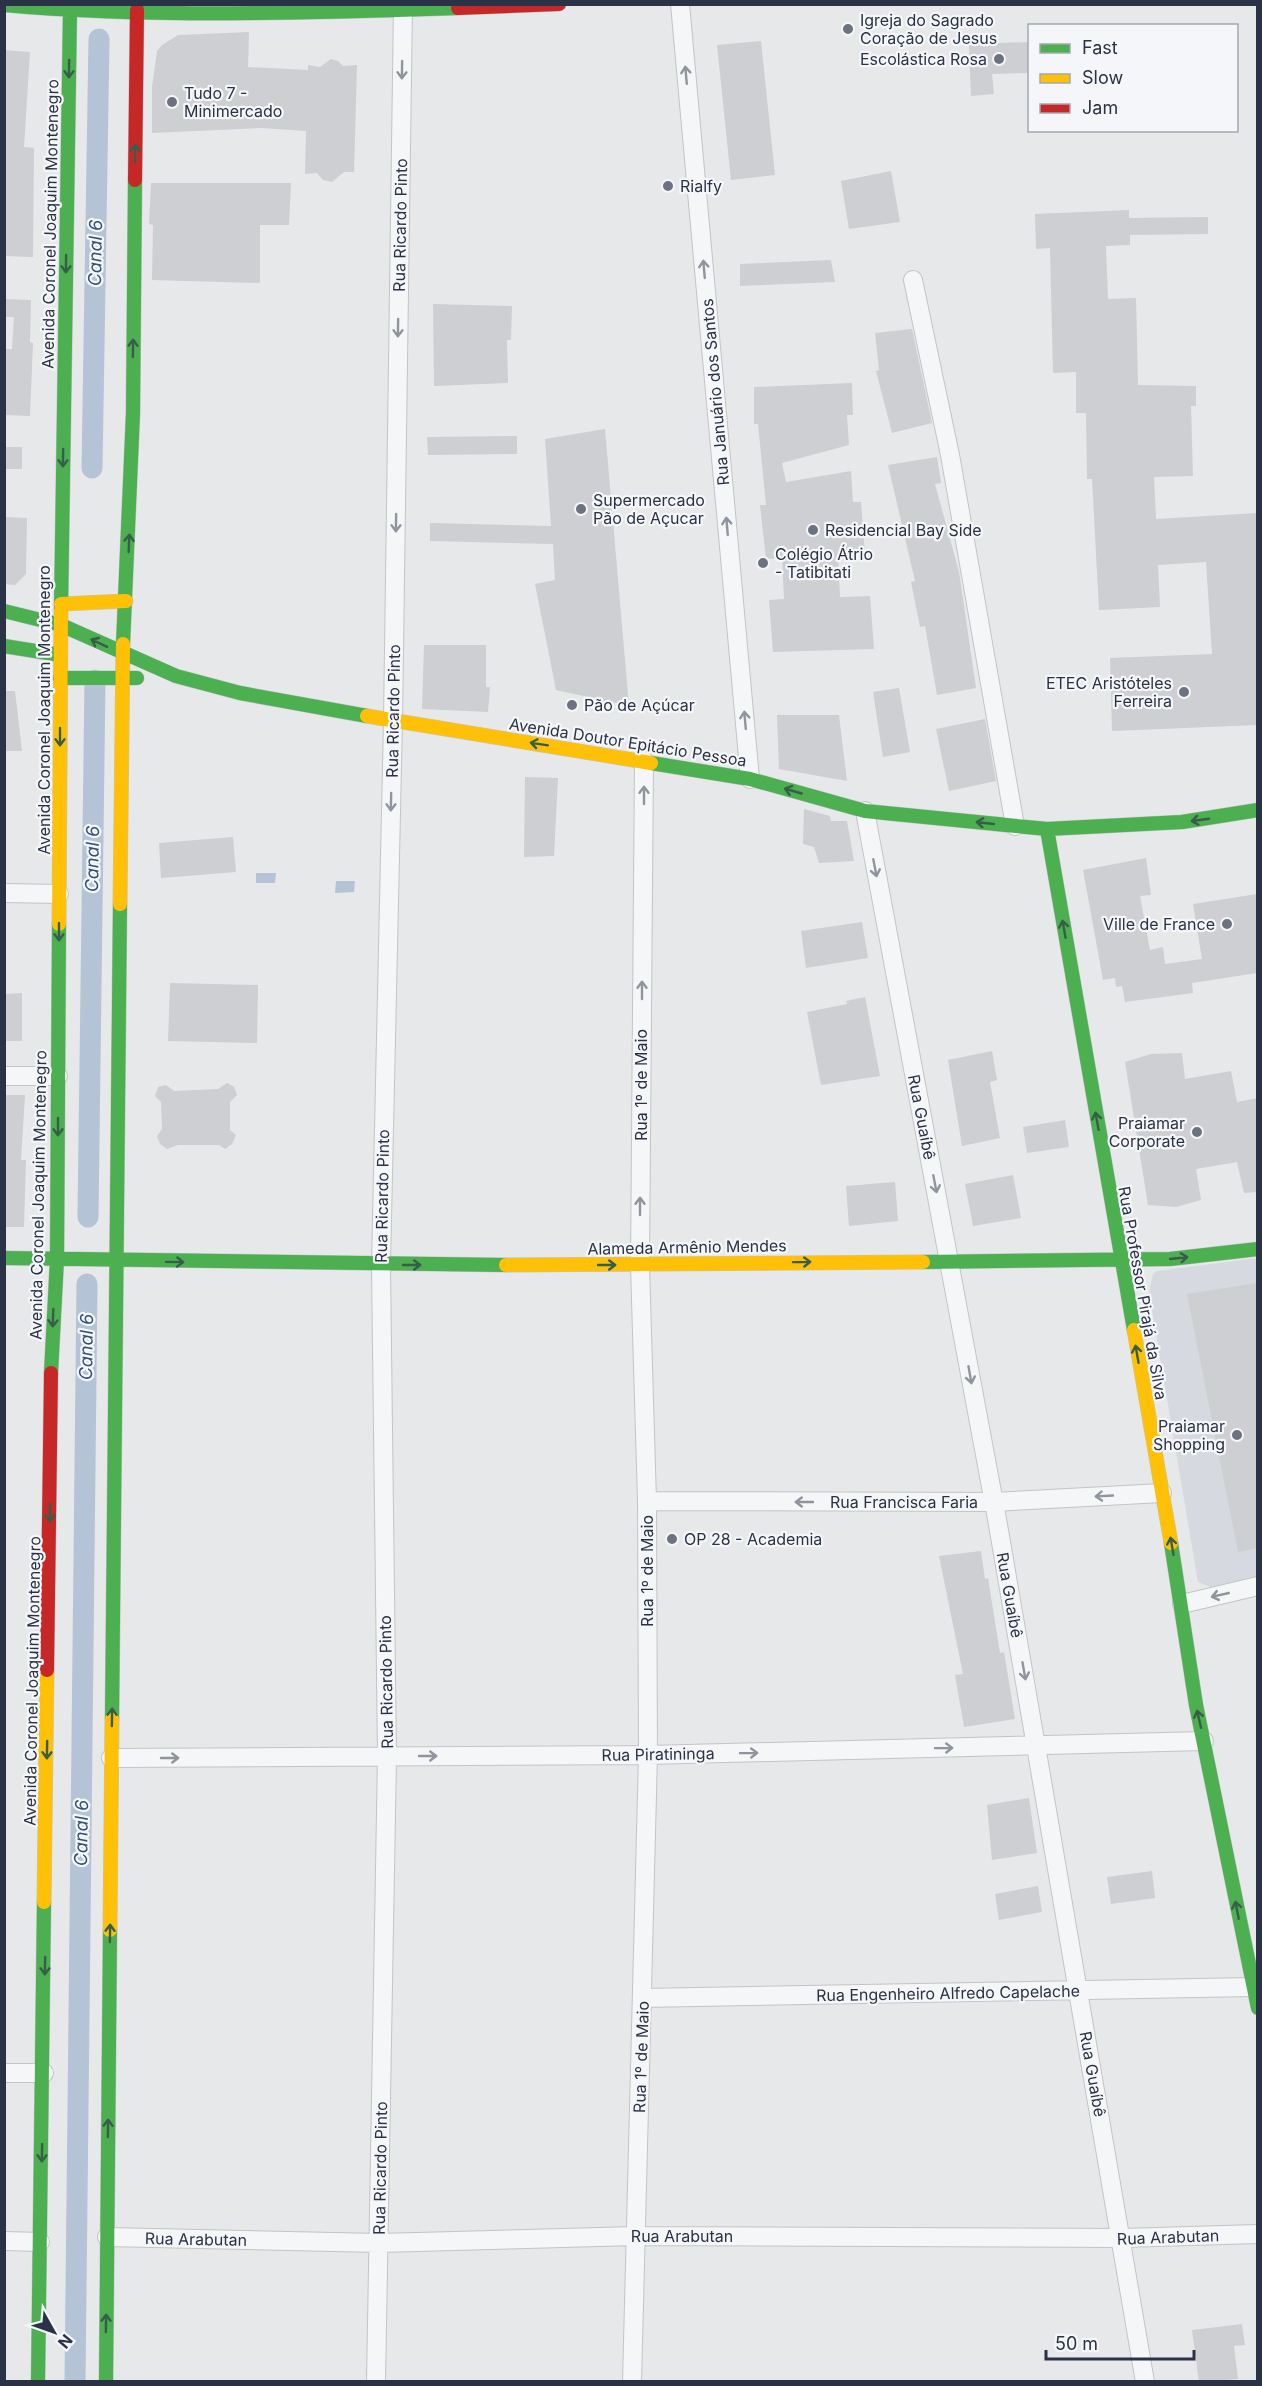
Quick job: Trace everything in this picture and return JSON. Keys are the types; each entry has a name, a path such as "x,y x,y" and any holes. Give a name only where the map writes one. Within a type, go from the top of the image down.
{"main road":[{"path":"4,5 137,10 559,4"},
{"name":"Avenida Coronel Joaquim Montenegro","path":"38,2382 44,2073 50,1397 63,1259 58,1076 60,655 61,625 67,604 70,7"},
{"path":"105,2382 122,679 133,413 137,10"},
{"path":"67,604 126,601"},
{"name":"Avenida Doutor Epitácio Pessoa","path":"4,611 61,625 123,655 176,676 240,693 393,721 750,779 865,811 1047,830 1182,822 1257,810"},
{"path":"4,646 60,655"},
{"path":"60,678 122,679 176,676"},
{"name":"Rua Professor Pirajá da Silva","path":"1047,830 1204,1741 1251,1945 1253,1987 1257,2008"},
{"name":"Alameda Armênio Mendes","path":"4,1258 381,1265 640,1265 949,1260 1170,1260 1257,1249"}],"street":[{"name":"Rua Januário dos Santos","path":"680,4 750,779"},
{"name":"Rua Ricardo Pinto","path":"376,2382 387,1756 381,1265 393,721 403,8"},
{"path":"913,280 950,455 1015,826"},
{"name":"Rua 1º de Maio","path":"632,2382 648,1755 647,1501 640,1265 644,761"},
{"name":"Rua Guaíbê","path":"865,811 994,1502 1145,2382"},
{"path":"4,893 59,894"},
{"path":"4,1076 58,1076"},
{"name":"Rua Francisca Faria","path":"647,1501 994,1502 1162,1493"},
{"path":"1182,1604 1257,1586"},
{"name":"Rua Piratininga","path":"111,1758 648,1755 1204,1741"},
{"name":"Rua Engenheiro Alfredo Capelache","path":"642,1998 1078,1992 1253,1987"},
{"path":"4,2073 44,2073"},
{"name":"Rua Arabutan","path":"107,2237 379,2243 635,2236 1122,2238 1257,2234"},
{"path":"4,2241 40,2242"}],"shaded area":[{"path":"1257,1258 1257,1577 1213,1588 1198,1582 1149,1292 1153,1274 1157,1271"}],"water":[{"path":"256,873 276,873 275,883 256,883"},
{"path":"336,881 355,881 354,892 335,893"}],"building":[{"path":"249,32 248,67 308,70 308,65 320,67 331,59 343,66 357,65 354,172 344,172 332,182 323,180 317,173 305,174 306,131 262,128 152,133 152,87 157,51 162,45 178,35"},
{"path":"761,41 775,175 731,180 717,45"},
{"name":"Escolástica Rosa","path":"1028,42 1028,73 992,74 994,94 971,96 969,44"},
{"path":"4,50 30,52 24,147 34,148 33,257 4,256"},
{"path":"891,171 900,222 849,229 841,181"},
{"path":"151,183 291,183 289,225 260,225 260,283 152,280 153,225 149,224"},
{"path":"1129,210 1129,218 1208,217 1208,234 1130,235 1130,245 1106,246 1108,299 1136,298 1138,385 1196,386 1196,406 1191,406 1193,476 1154,477 1156,519 1257,513 1257,725 1112,731 1110,658 1212,654 1206,562 1158,565 1160,607 1099,610 1092,479 1087,479 1086,413 1076,413 1076,372 1053,373 1050,248 1036,249 1035,214"},
{"path":"831,260 835,282 740,286 740,264"},
{"path":"4,299 31,300 30,342 33,343 30,416 4,415 4,349 12,349 14,317 4,317"},
{"path":"433,304 512,306 511,340 507,340 508,383 434,386"},
{"path":"912,329 932,423 892,433 876,371 879,370 875,333"},
{"path":"852,383 853,415 847,415 849,445 782,463 786,482 851,471 853,502 861,502 865,554 838,555 840,597 870,596 874,649 773,652 769,600 784,599 782,558 766,559 760,505 766,505 758,424 754,424 754,387"},
{"name":"Supermercado Pão de Açucar","path":"605,429 629,706 556,690 535,584 555,580 553,544 430,541 430,523 551,526 545,439"},
{"path":"517,436 517,454 428,455 427,437"},
{"path":"4,447 22,447 22,469 4,469"},
{"path":"937,457 941,483 935,484 959,572 976,688 937,695 925,626 920,627 911,582 915,581 888,465"},
{"path":"4,517 27,518 26,574 15,585 4,584"},
{"path":"424,645 486,645 486,687 490,687 488,712 422,709"},
{"path":"899,688 910,752 883,757 873,692"},
{"path":"4,691 15,691 22,751 4,751"},
{"path":"777,715 839,715 847,781 779,769"},
{"path":"985,719 996,781 949,791 936,729"},
{"path":"525,777 558,778 554,856 524,857"},
{"path":"804,809 830,816 831,821 847,821 854,861 819,863 814,847 803,844"},
{"path":"233,837 236,872 161,878 159,843"},
{"name":"Ville de France","path":"1146,858 1151,895 1140,896 1150,950 1163,947 1165,964 1202,959 1193,904 1257,894 1257,973 1192,983 1193,993 1125,1002 1122,986 1116,987 1115,978 1103,980 1083,870"},
{"path":"862,922 868,958 806,968 801,931"},
{"path":"170,983 258,985 257,1043 168,1041"},
{"path":"22,993 22,1041 4,1041 4,994"},
{"path":"865,997 880,1076 821,1085 807,1012 847,1004 846,1001"},
{"path":"992,1051 997,1080 990,1082 1000,1138 962,1146 948,1060"},
{"name":"Praiamar Corporate","path":"1182,1053 1185,1079 1231,1071 1237,1102 1257,1098 1257,1192 1244,1193 1237,1162 1196,1169 1201,1200 1176,1207 1148,1205 1125,1062 1151,1054"},
{"path":"227,1083 234,1087 237,1095 230,1102 230,1130 236,1135 232,1144 225,1149 219,1145 178,1145 167,1149 160,1144 157,1136 162,1129 161,1102 155,1096 158,1087 166,1085 174,1091 218,1089"},
{"path":"4,1095 25,1095 21,1160 26,1160 24,1227 4,1227"},
{"path":"1065,1120 1069,1147 1027,1153 1023,1127"},
{"path":"1013,1175 1021,1218 973,1226 965,1184"},
{"path":"895,1182 898,1221 849,1226 846,1186"},
{"name":"Praiamar Shopping","path":"1257,1283 1257,1548 1238,1552 1187,1294"},
{"path":"981,1551 985,1579 988,1578 1000,1653 1004,1652 1015,1719 964,1727 955,1675 963,1674 939,1556"},
{"path":"1029,1798 1037,1853 992,1860 987,1805"},
{"path":"1152,1871 1155,1898 1111,1904 1107,1877"},
{"path":"1038,1886 1042,1912 999,1920 995,1894"},
{"path":"1242,2324 1245,2345 1234,2346 1238,2379 1199,2382 1192,2330"}],"waterway":[{"name":"Canal 6","path":"92,468 99,39"},
{"name":"Canal 6","path":"88,1217 95,680"},
{"name":"Canal 6","path":"75,2382 87,1284"}],"traffic: fast":[{"path":"4,5 173,13 288,13 458,8"},
{"path":"61,610 70,10"},
{"path":"123,644 133,413 135,180"},
{"path":"4,611 61,625 176,676 240,693 367,716"},
{"path":"4,646 60,655"},
{"path":"60,678 137,678"},
{"path":"651,763 750,779 865,811 1047,829 1182,822 1258,810"},
{"path":"1047,829 1134,1330"},
{"path":"112,1719 120,904"},
{"path":"51,1373 57,1259 59,924"},
{"path":"923,1262 1170,1259 1258,1249"},
{"path":"4,1258 506,1265"},
{"path":"1171,1543 1196,1705 1258,2008"},
{"path":"38,2382 44,1902"},
{"path":"106,2382 110,1930"}],"traffic: slow":[{"path":"61,604 126,601"},
{"path":"59,924 61,610"},
{"path":"120,904 123,644"},
{"path":"367,716 651,763"},
{"path":"506,1265 923,1262"},
{"path":"1134,1330 1171,1543"},
{"path":"44,1902 47,1670"},
{"path":"110,1930 112,1719"}],"traffic: jam":[{"path":"458,8 559,4"},
{"path":"135,180 137,10"},
{"path":"47,1670 51,1373"}],"place":[{"name":"Igreja do Sagrado Coração de Jesus","path":"848,29"},
{"name":"Escolástica Rosa","path":"999,59"},
{"name":"Tudo 7 - Minimercado","path":"172,102"},
{"name":"Rialfy","path":"668,186"},
{"name":"Supermercado Pão de Açucar","path":"581,509"},
{"name":"Residencial Bay Side","path":"813,530"},
{"name":"Colégio Átrio - Tatibitati","path":"763,563"},
{"name":"ETEC Aristóteles Ferreira","path":"1184,692"},
{"name":"Pão de Açúcar","path":"572,705"},
{"name":"Ville de France","path":"1227,924"},
{"name":"Praiamar Corporate","path":"1197,1132"},
{"name":"Praiamar Shopping","path":"1237,1435"},
{"name":"OP 28 - Academia","path":"672,1539"}]}
